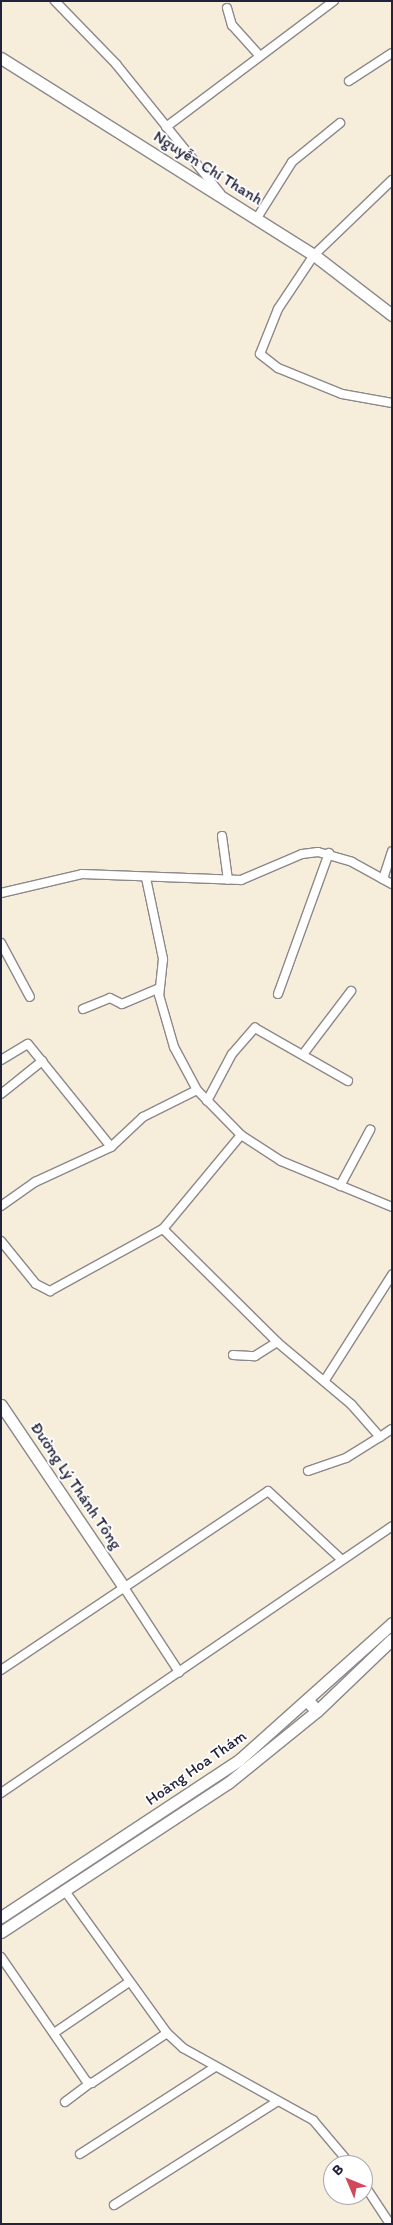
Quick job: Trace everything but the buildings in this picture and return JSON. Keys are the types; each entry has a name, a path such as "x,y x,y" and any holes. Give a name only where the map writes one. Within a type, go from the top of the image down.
{"main road":[{"name":"Nguyễn Chí Thanh","path":"1,58 314,255 392,314"},
{"name":"Đường Lý Thánh Tông","path":"1,1405 123,1586"},
{"name":"Hoàng Hoa Thám","path":"1,1917 202,1786 312,1706 392,1624"},
{"name":"Hoàng Hoa Thám","path":"1,1932 228,1782 312,1706 392,1639"}],"street":[{"path":"55,1 116,64 221,195"},
{"path":"166,128 259,55 334,1"},
{"path":"227,8 232,25 259,55"},
{"path":"350,81 392,53"},
{"path":"256,218 292,162 340,123"},
{"path":"392,180 314,255 278,309 260,354 278,368 342,394 392,403"},
{"path":"222,836 228,880"},
{"path":"383,879 392,851"},
{"path":"278,994 329,853"},
{"path":"1,893 82,874 146,878 241,880 302,854 329,853 392,884"},
{"path":"146,878 163,960 158,988 174,1047 197,1090 240,1135 281,1161 392,1207"},
{"path":"1,943 30,997"},
{"path":"83,1009 110,998 122,1004 158,988"},
{"path":"304,1052 351,991"},
{"path":"207,1101 250,1029 304,1052 348,1080"},
{"path":"1,1060 24,1043 42,1061 110,1146"},
{"path":"1,1094 42,1061"},
{"path":"1,1206 35,1182 110,1146 143,1117 197,1090"},
{"path":"340,1186 370,1130"},
{"path":"1,1241 36,1284 50,1291 163,1229 240,1135"},
{"path":"163,1229 276,1342 325,1380 380,1437"},
{"path":"325,1380 392,1275"},
{"path":"233,1355 255,1356 276,1342"},
{"path":"308,1471 346,1458 392,1429"},
{"path":"1,1670 123,1586 268,1492 342,1560"},
{"path":"1,1793 392,1526"},
{"path":"123,1586 179,1672"},
{"path":"65,1891 167,2033 214,2066 313,2120 343,2155"},
{"path":"1,1957 90,2083"},
{"path":"54,2034 129,1982"},
{"path":"65,2102 90,2083 167,2033"},
{"path":"80,2154 214,2066"},
{"path":"114,2205 278,2101"},
{"path":"373,2198 390,2224"}]}
